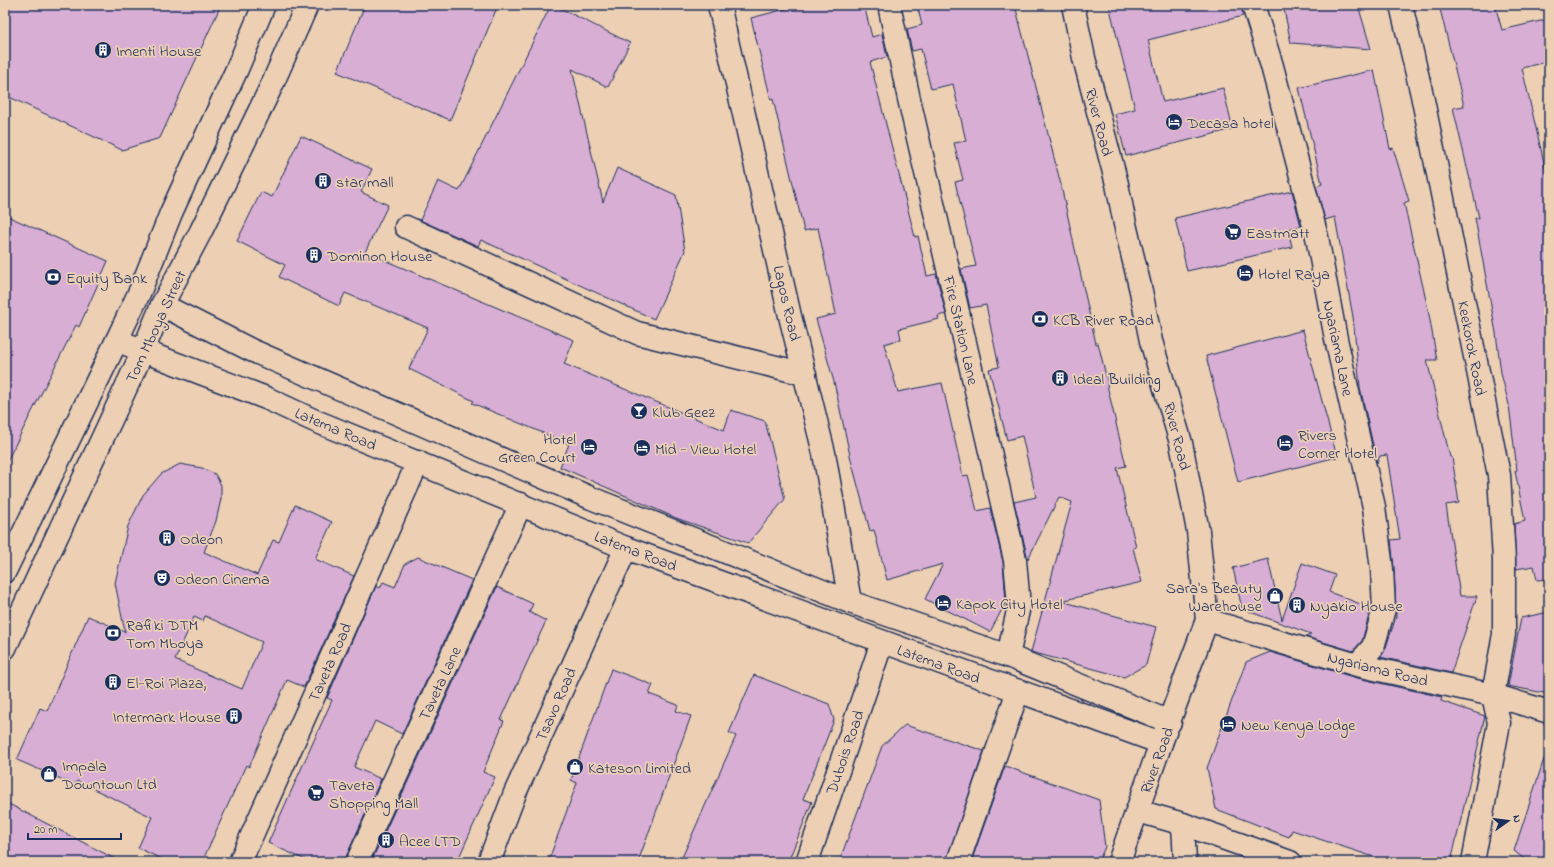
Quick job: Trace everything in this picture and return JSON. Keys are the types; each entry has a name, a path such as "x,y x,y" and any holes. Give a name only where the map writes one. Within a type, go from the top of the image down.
{"street":[{"name":"Tom Mboya Street","path":"5,571 140,291 171,213 264,5"},
{"name":"Tom Mboya Street","path":"5,648 143,352 162,305 200,232 271,87 307,5"},
{"name":"Lagos Road","path":"719,5 790,316 824,453 850,602"},
{"name":"Fire Station Lane","path":"889,5 1014,560 1019,606 1008,656"},
{"name":"River Road","path":"1073,5 1084,58 1117,184 1151,341 1181,443 1198,531 1207,620 1119,862"},
{"name":"Ngariama Lane","path":"1253,5 1272,66 1317,237 1336,339 1374,507 1382,570 1384,609 1373,647 1357,665"},
{"name":"Keekorok Road","path":"1401,5 1422,95 1499,475 1504,560 1504,634 1493,695"},
{"path":"406,227 637,333 805,374"},
{"name":"Latema Road","path":"162,305 251,350 591,498 850,602 1008,656 1170,722"},
{"name":"Latema Road","path":"117,340 143,352 266,398 313,420 626,548 1161,743"},
{"name":"Taveta Road","path":"240,862 418,462"},
{"name":"Taveta Lane","path":"357,862 521,504"},
{"name":"Tsavo Road","path":"489,862 515,793 626,548"},
{"path":"725,584 736,556"},
{"name":"Ngariama Road","path":"1207,620 1357,665 1493,695 1549,712"},
{"name":"Dubois Road","path":"807,862 892,645 912,624"},
{"path":"958,862 1018,691"},
{"path":"1473,862 1499,723 1493,695"},
{"path":"1138,811 1183,824 1290,862"},
{"path":"1183,824 1185,862"}],"building":[{"name":"Imenti House","path":"5,5 221,5 160,138 122,150 5,95"},
{"path":"365,5 498,5 450,120 337,72"},
{"path":"551,5 554,5 630,43 608,87 572,69 603,202 617,168 676,195 685,251 654,319 481,240 478,246 420,220 438,181 459,191"},
{"path":"801,5 864,5 872,37 882,34 887,57 870,62 915,237 918,236 927,276 936,274 946,314 938,316 939,319 899,329 901,339 884,344 898,392 942,383 963,476 968,475 977,511 990,508 1003,562 1006,602 990,632 925,599 943,564 887,580 874,530 870,531 851,460 834,382 816,319 836,314 818,228 804,231 773,99 771,100 751,18"},
{"path":"917,5 1015,5 1060,181 1096,344 1098,343 1108,384 1126,466 1117,468 1136,547 1133,548 1142,582 1061,601 1156,627 1146,665 1124,677 1031,652 1072,502 1059,497 1028,559 1014,502 1036,497 1022,436 1007,440 989,369 999,367 986,305 970,308 961,269 976,266 955,182 963,180 954,143 966,141 953,84 931,89 921,49 912,51 907,29 922,25"},
{"path":"1109,5 1241,5 1243,16 1148,40 1163,102 1223,88 1233,129 1126,156 1115,114 1135,109"},
{"path":"1283,5 1358,5 1371,49 1291,43"},
{"path":"1439,5 1495,5 1502,30 1549,19 1549,61 1522,68 1549,184 1549,579 1537,580 1534,566 1516,569 1514,524 1525,521 1515,471 1517,470 1509,405 1501,373 1496,333 1475,218 1479,218 1453,108 1464,106"},
{"path":"1374,70 1390,149 1393,148 1409,201 1404,203 1428,309 1437,360 1427,360 1450,457 1452,457 1459,503 1446,505 1460,596 1477,596 1451,673 1380,657 1385,650 1396,617 1391,540 1400,539 1387,455 1380,456 1377,463 1360,387 1353,317 1335,217 1325,220 1316,186 1322,184 1299,88"},
{"path":"301,136 372,169 361,192 388,205 365,252 574,340 564,364 724,430 731,410 765,421 785,499 748,543 676,518 560,467 569,444 472,403 474,401 409,369 428,328 345,293 339,306 279,277 285,265 237,241 261,192 272,197"},
{"name":"Eastmatt","path":"1292,191 1301,226 1288,229 1292,247 1187,271 1175,218"},
{"path":"5,215 108,261 79,327 76,325 5,465"},
{"path":"1303,330 1337,457 1238,482 1206,356"},
{"path":"180,464 202,468 215,474 221,485 221,499 216,521 204,552 257,575 273,540 279,542 295,505 332,522 315,559 354,576 304,687 287,680 249,767 246,765 202,862 168,862 138,848 152,817 77,781 75,785 17,760 40,708 47,711 88,616 125,632 115,583 128,526 143,495 161,474","holes":["205,616 262,642 242,689 175,660 194,617 203,621"]},
{"path":"418,557 472,580 402,734 375,721 354,767 381,779 345,862 310,862 268,843 332,700 327,698 376,586 380,588 383,582 395,587 405,564"},
{"name":"Nyakio House","path":"1268,559 1282,620 1302,563 1335,575 1329,592 1371,608 1362,641 1353,651 1306,637 1311,634 1242,609 1233,568"},
{"path":"497,587 533,604 529,612 546,621 501,720 504,721 483,772 495,777 457,862 371,862"},
{"path":"1549,612 1549,694 1508,686 1521,618"},
{"path":"1270,652 1353,677 1442,697 1441,701 1485,716 1451,862 1389,862 1292,830 1289,837 1216,809 1207,768 1246,662"},
{"path":"611,669 653,685 649,694 678,705 676,711 691,716 638,862 548,862 577,783 571,780"},
{"path":"754,675 829,704 834,720 803,799 812,802 788,862 680,862 736,736 729,733"},
{"path":"905,725 984,751 946,862 839,862 882,746"},
{"path":"1544,759 1549,760 1549,862 1528,862 1514,851"},
{"path":"1005,766 1099,800 1105,847 1098,862 971,862"},
{"path":"5,802 121,862 5,862"}],"place":[{"name":"Imenti House","path":"103,50"},
{"name":"Decasa hotel","path":"1174,122"},
{"name":"star mall","path":"323,181"},
{"name":"Eastmatt","path":"1233,232"},
{"name":"Dominon House","path":"314,255"},
{"name":"Hotel Raya","path":"1245,273"},
{"name":"Equity Bank","path":"53,277"},
{"name":"KCB River Road","path":"1040,319"},
{"name":"Ideal Building","path":"1060,378"},
{"name":"Klub Geez","path":"639,411"},
{"name":"Rivers Corner Hotel","path":"1285,443"},
{"name":"Hotel Green Court","path":"589,447"},
{"name":"Mid - View Hotel","path":"642,448"},
{"name":"Odeon","path":"167,538"},
{"name":"Odeon Cinema","path":"162,578"},
{"name":"Sara's Beauty Warehouse","path":"1275,596"},
{"name":"Kapok City Hotel","path":"943,603"},
{"name":"Nyakio House","path":"1297,605"},
{"name":"Rafiki DTM Tom Mboya","path":"113,633"},
{"name":"El-Roi Plaza,","path":"113,682"},
{"name":"Intermark House","path":"234,716"},
{"name":"New Kenya Lodge","path":"1228,724"},
{"name":"Kateson Limited","path":"575,767"},
{"name":"Impala Downtown Ltd","path":"49,774"},
{"name":"Taveta Shopping Mall","path":"316,793"},
{"name":"Acee LTD","path":"386,840"}]}
